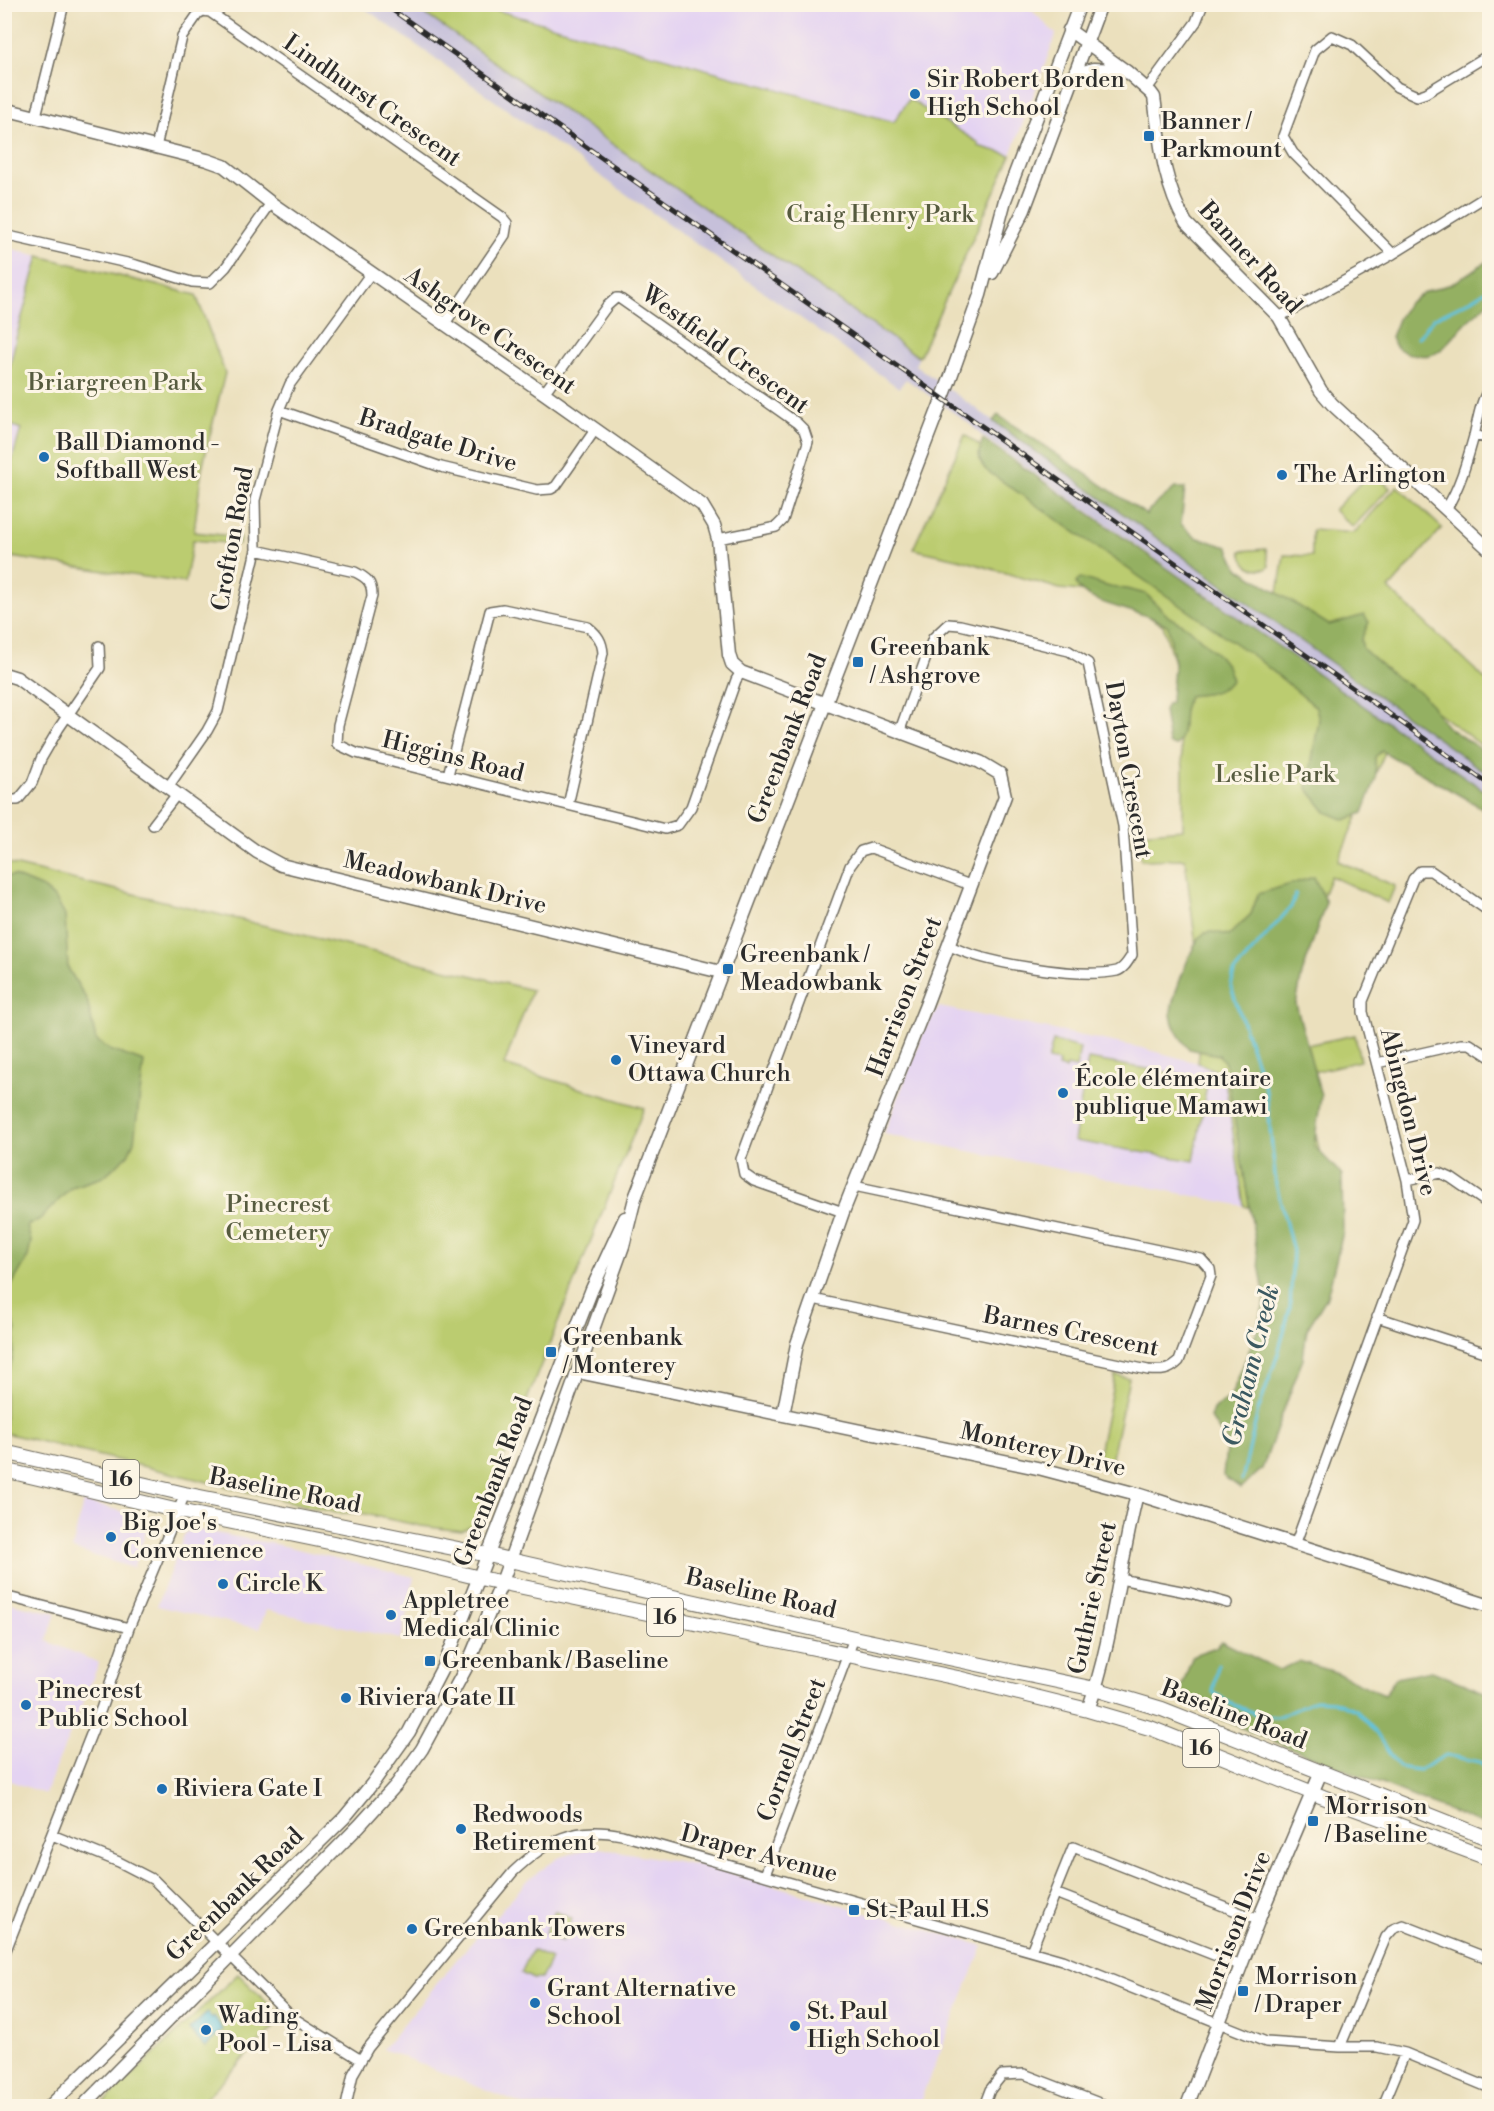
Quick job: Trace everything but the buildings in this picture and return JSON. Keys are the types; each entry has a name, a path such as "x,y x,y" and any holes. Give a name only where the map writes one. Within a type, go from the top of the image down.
{"main road":[{"name":"Baseline Road","path":"4,1452 185,1494 488,1555 854,1638 1095,1689 1162,1709 1490,1839"},
{"name":"Baseline Road","path":"4,1470 179,1511 353,1547 480,1578 958,1678 1088,1710 1153,1729 1312,1793 1490,1859"}],"street":[{"path":"36,116 64,4"},
{"name":"Greenbank Road","path":"50,2106 344,1818 372,1784 409,1732 428,1699 480,1578 592,1289 613,1240 635,1198 722,972 950,379 980,295 1005,200 1080,4"},
{"name":"Greenbank Road","path":"980,295 1024,210 1072,75 1101,4"},
{"path":"1070,30 1147,88 1196,22 1203,4"},
{"name":"Lindhurst Crescent","path":"156,147 182,37 198,14 203,11 210,12 502,217 507,223 505,235 444,325"},
{"path":"1392,254 1293,153 1283,135 1315,50 1332,36 1352,45 1397,87 1417,96 1426,93 1490,54"},
{"path":"1072,75 1093,69 1126,71"},
{"name":"Banner Road","path":"1147,88 1154,97 1170,189 1176,206 1186,223 1279,318 1321,390 1332,404 1490,550"},
{"name":"Ashgrove Crescent","path":"4,109 224,166 271,203 702,505 714,525 718,539 729,655 732,664 741,672"},
{"path":"1279,318 1392,254 1490,194"},
{"path":"4,235 135,265 192,282 210,283 226,267 271,203"},
{"name":"Crofton Road","path":"172,790 218,711 256,550 255,500 279,410 290,384 370,273"},
{"name":"Westfield Crescent","path":"544,393 607,306 619,298 797,423 804,430 808,442 783,520 776,527 718,539"},
{"path":"1446,509 1457,492 1479,412 1490,387"},
{"name":"Bradgate Drive","path":"279,410 441,467 537,490 551,489 556,486 595,430"},
{"path":"1474,435 1490,439"},
{"name":"Higgins Road","path":"256,550 355,572 366,577 370,582 372,596 338,724 337,744 356,753 665,829 678,825 691,807 736,680 741,672"},
{"path":"448,775 490,611 503,609 588,627 597,634 602,643 603,654 568,805"},
{"name":"Dayton Crescent","path":"900,730 933,639 948,624 1069,651 1088,663 1123,826 1132,955 1127,964 1118,971 1063,973 975,955 948,945"},
{"path":"4,800 18,800 32,783 41,759 68,714 100,668 99,646"},
{"path":"741,672 825,702"},
{"name":"Meadowbank Drive","path":"4,674 17,678 257,852 281,865 722,972"},
{"name":"Harrison Street","path":"783,1415 796,1344 843,1212 1005,796 1000,774 980,762 825,702"},
{"path":"153,825 172,790"},
{"path":"843,1212 754,1181 744,1174 741,1159 846,877 854,858 861,851 871,848 970,885"},
{"name":"Abingdon Drive","path":"1295,1545 1413,1220 1407,1180 1363,1012 1363,1001 1413,879 1420,871 1431,871 1490,912"},
{"path":"1377,1063 1461,1044 1470,1044 1490,1057"},
{"path":"1407,1180 1440,1173 1490,1205"},
{"name":"Barnes Crescent","path":"813,1299 1148,1370 1164,1371 1171,1369 1179,1361 1211,1276 1210,1269 1201,1259 854,1186"},
{"name":"Greenbank Road","path":"83,2106 359,1826 397,1784 422,1749 458,1684 502,1582 623,1246 635,1198"},
{"path":"1377,1317 1490,1354"},
{"name":"Monterey Drive","path":"578,1372 1042,1468 1137,1494 1490,1606"},
{"path":"4,1955 101,1709 129,1628 185,1494"},
{"name":"Guthrie Street","path":"1088,1710 1095,1689 1120,1579 1137,1494"},
{"path":"1120,1579 1191,1593 1227,1603"},
{"path":"4,1596 129,1628"},
{"name":"Cornell Street","path":"765,1875 854,1638"},
{"name":"Morrison Drive","path":"1187,2106 1259,1920 1321,1772"},
{"name":"Draper Avenue","path":"346,2106 353,2074 368,2048 492,1895 536,1850 557,1839 579,1833 609,1832 1062,1960 1266,2042 1377,2048 1405,2053 1490,2088"},
{"path":"52,1835 119,1862 154,1880 292,2017 361,2060"},
{"path":"1031,1951 1073,1847 1259,1920"},
{"path":"1055,1893 1242,1966"},
{"path":"1340,2047 1386,1937 1393,1929 1404,1925 1490,1959"},
{"path":"1383,2106 1405,2053"},
{"path":"984,2106 990,2090 1002,2075 1024,2073 1107,2106"}],"shaded area":[{"path":"360,5 412,5 919,357 915,365 1489,775 1489,794 982,436 971,425 906,379 899,388"},
{"name":"Sir Robert Borden High School","path":"478,5 1026,5 1056,34 1011,155"},
{"path":"5,247 39,256 16,338 5,389"},
{"path":"5,423 21,429 5,484"},
{"name":"École élémentaire publique Mamawi","path":"939,1007 1142,1048 1198,1063 1224,1074 1244,1206 884,1134 924,1031"},
{"path":"83,1502 151,1518 133,1568 72,1549"},
{"path":"194,1529 280,1545 414,1577 401,1639 266,1610 259,1629 157,1606 185,1533"},
{"name":"Pinecrest Public School","path":"4,1602 56,1613 47,1641 99,1663 45,1794 5,1779"},
{"path":"593,1847 706,1866 983,1946 918,2106 526,2106 383,2049 458,1958 529,1879 558,1858"}],"green space":[{"name":"Craig Henry Park","path":"412,5 478,5 894,122 909,99 979,143 978,146 1011,155 919,357"},
{"name":"Briargreen Park","path":"39,256 196,295 225,373 202,468 194,532 240,537 239,544 193,540 185,583 5,556 5,484 21,429 5,423 5,389 16,338"},
{"path":"1489,260 1489,301 1441,350 1421,356 1404,352 1394,344 1391,337 1408,303 1425,292 1452,284"},
{"path":"998,415 1147,515 1149,510 1175,488 1185,488 1181,524 1195,537 1228,547 1238,568 1329,625 1364,615 1369,622 1361,640 1363,649 1394,676 1424,695 1446,726 1489,755 1489,775 993,421"},
{"name":"Leslie Park","path":"965,435 1389,743 1338,861 1395,886 1388,903 1331,876 1284,992 1297,1047 1355,1035 1360,1061 1304,1074 1331,1209 1254,1209 1244,1206 1224,1074 1198,1063 1204,1010 1185,859 1141,860 1139,833 1183,829 1179,680 1163,625 1111,594 1060,589 962,560 913,549"},
{"path":"983,439 1489,794 1489,812 1382,751 1375,757 1376,778 1363,813 1345,820 1326,812 1307,788 1319,720 1316,707 1259,660 986,470 979,456"},
{"path":"1372,471 1390,488 1353,527 1334,510"},
{"path":"1397,486 1442,528 1389,589 1489,683 1489,751 1278,593 1284,555 1312,556 1312,530 1354,533"},
{"path":"1266,549 1269,566 1266,569 1256,569 1246,564 1241,551"},
{"path":"1080,578 1146,594 1169,617 1189,628 1227,666 1232,680 1227,685 1212,692 1189,696 1184,711 1182,734 1175,746 1169,744 1164,710 1167,704 1171,703 1174,669 1168,626 1091,597 1081,591 1076,583"},
{"name":"Pinecrest Cemetery","path":"5,863 532,990 504,1065 644,1108 478,1522 462,1531 421,1526 360,1513 336,1513 5,1433"},
{"path":"5,876 14,876 45,889 57,901 65,916 68,968 87,1000 96,1040 110,1050 144,1062 134,1141 128,1155 103,1177 72,1187 40,1219 27,1226 31,1241 28,1257 10,1288 6,1302 16,1331 12,1361 5,1378"},
{"path":"1314,877 1326,902 1302,974 1296,1004 1321,1096 1314,1146 1342,1175 1343,1232 1327,1297 1307,1329 1303,1358 1262,1469 1241,1488 1223,1476 1227,1441 1210,1418 1213,1409 1230,1398 1257,1331 1265,1299 1225,1063 1219,1055 1189,1049 1175,1027 1171,1012 1183,972 1202,935 1212,932 1229,935 1251,914 1258,894"},
{"path":"1053,1041 1080,1048 1076,1068 1058,1067 1059,1062 1048,1060"},
{"path":"1088,1059 1208,1079 1194,1161 1074,1141"},
{"path":"1115,1375 1129,1378 1109,1471 1096,1467"},
{"path":"1221,1641 1279,1670 1299,1661 1335,1672 1384,1695 1396,1678 1432,1671 1489,1694 1489,1827 1263,1737 1177,1700 1193,1655 1216,1647"},
{"path":"555,1911 572,1919 562,1941 545,1934"},
{"path":"532,1950 551,1959 541,1979 533,1979 521,1973"},
{"path":"238,1974 283,2018 198,2106 105,2106 102,2104"}],"water":[{"name":"Wading Pool - Lisa","path":"207,2013 212,2018 214,2016 223,2030 205,2047 189,2030"}],"waterway":[{"path":"1418,338 1434,318 1490,288"},
{"name":"Graham Creek","path":"1242,1480 1258,1411 1278,1354 1290,1308 1293,1251 1276,1184 1266,1091 1231,987 1234,972 1291,907 1296,894"},
{"name":"Graham Creek","path":"1218,1665 1213,1692 1229,1703 1262,1716 1277,1717 1315,1700 1334,1701 1356,1710 1374,1730 1398,1767 1419,1770 1446,1755 1480,1762 1490,1770"}],"railway":[{"path":"384,4 1490,785"}],"place":[{"name":"Sir Robert Borden High School","path":"915,94"},
{"name":"Banner / Parkmount","path":"1149,136"},
{"name":"Ball Diamond - Softball West","path":"44,457"},
{"name":"The Arlington","path":"1282,475"},
{"name":"Greenbank / Ashgrove","path":"858,662"},
{"name":"Greenbank / Meadowbank","path":"728,969"},
{"name":"Vineyard Ottawa Church","path":"616,1060"},
{"name":"École élémentaire publique Mamawi","path":"1063,1093"},
{"name":"Greenbank / Monterey","path":"551,1352"},
{"name":"Big Joe's Convenience","path":"111,1537"},
{"name":"Circle K","path":"223,1584"},
{"name":"Appletree Medical Clinic","path":"391,1615"},
{"name":"Greenbank / Baseline","path":"430,1661"},
{"name":"Riviera Gate II","path":"346,1698"},
{"name":"Pinecrest Public School","path":"26,1705"},
{"name":"Riviera Gate I","path":"162,1789"},
{"name":"Morrison / Baseline","path":"1313,1821"},
{"name":"Redwoods Retirement","path":"461,1829"},
{"name":"St-Paul H.S","path":"854,1910"},
{"name":"Greenbank Towers","path":"412,1929"},
{"name":"Morrison / Draper","path":"1243,1991"},
{"name":"Grant Alternative School","path":"535,2003"},
{"name":"St. Paul High School","path":"795,2026"},
{"name":"Wading Pool - Lisa","path":"206,2030"}]}
